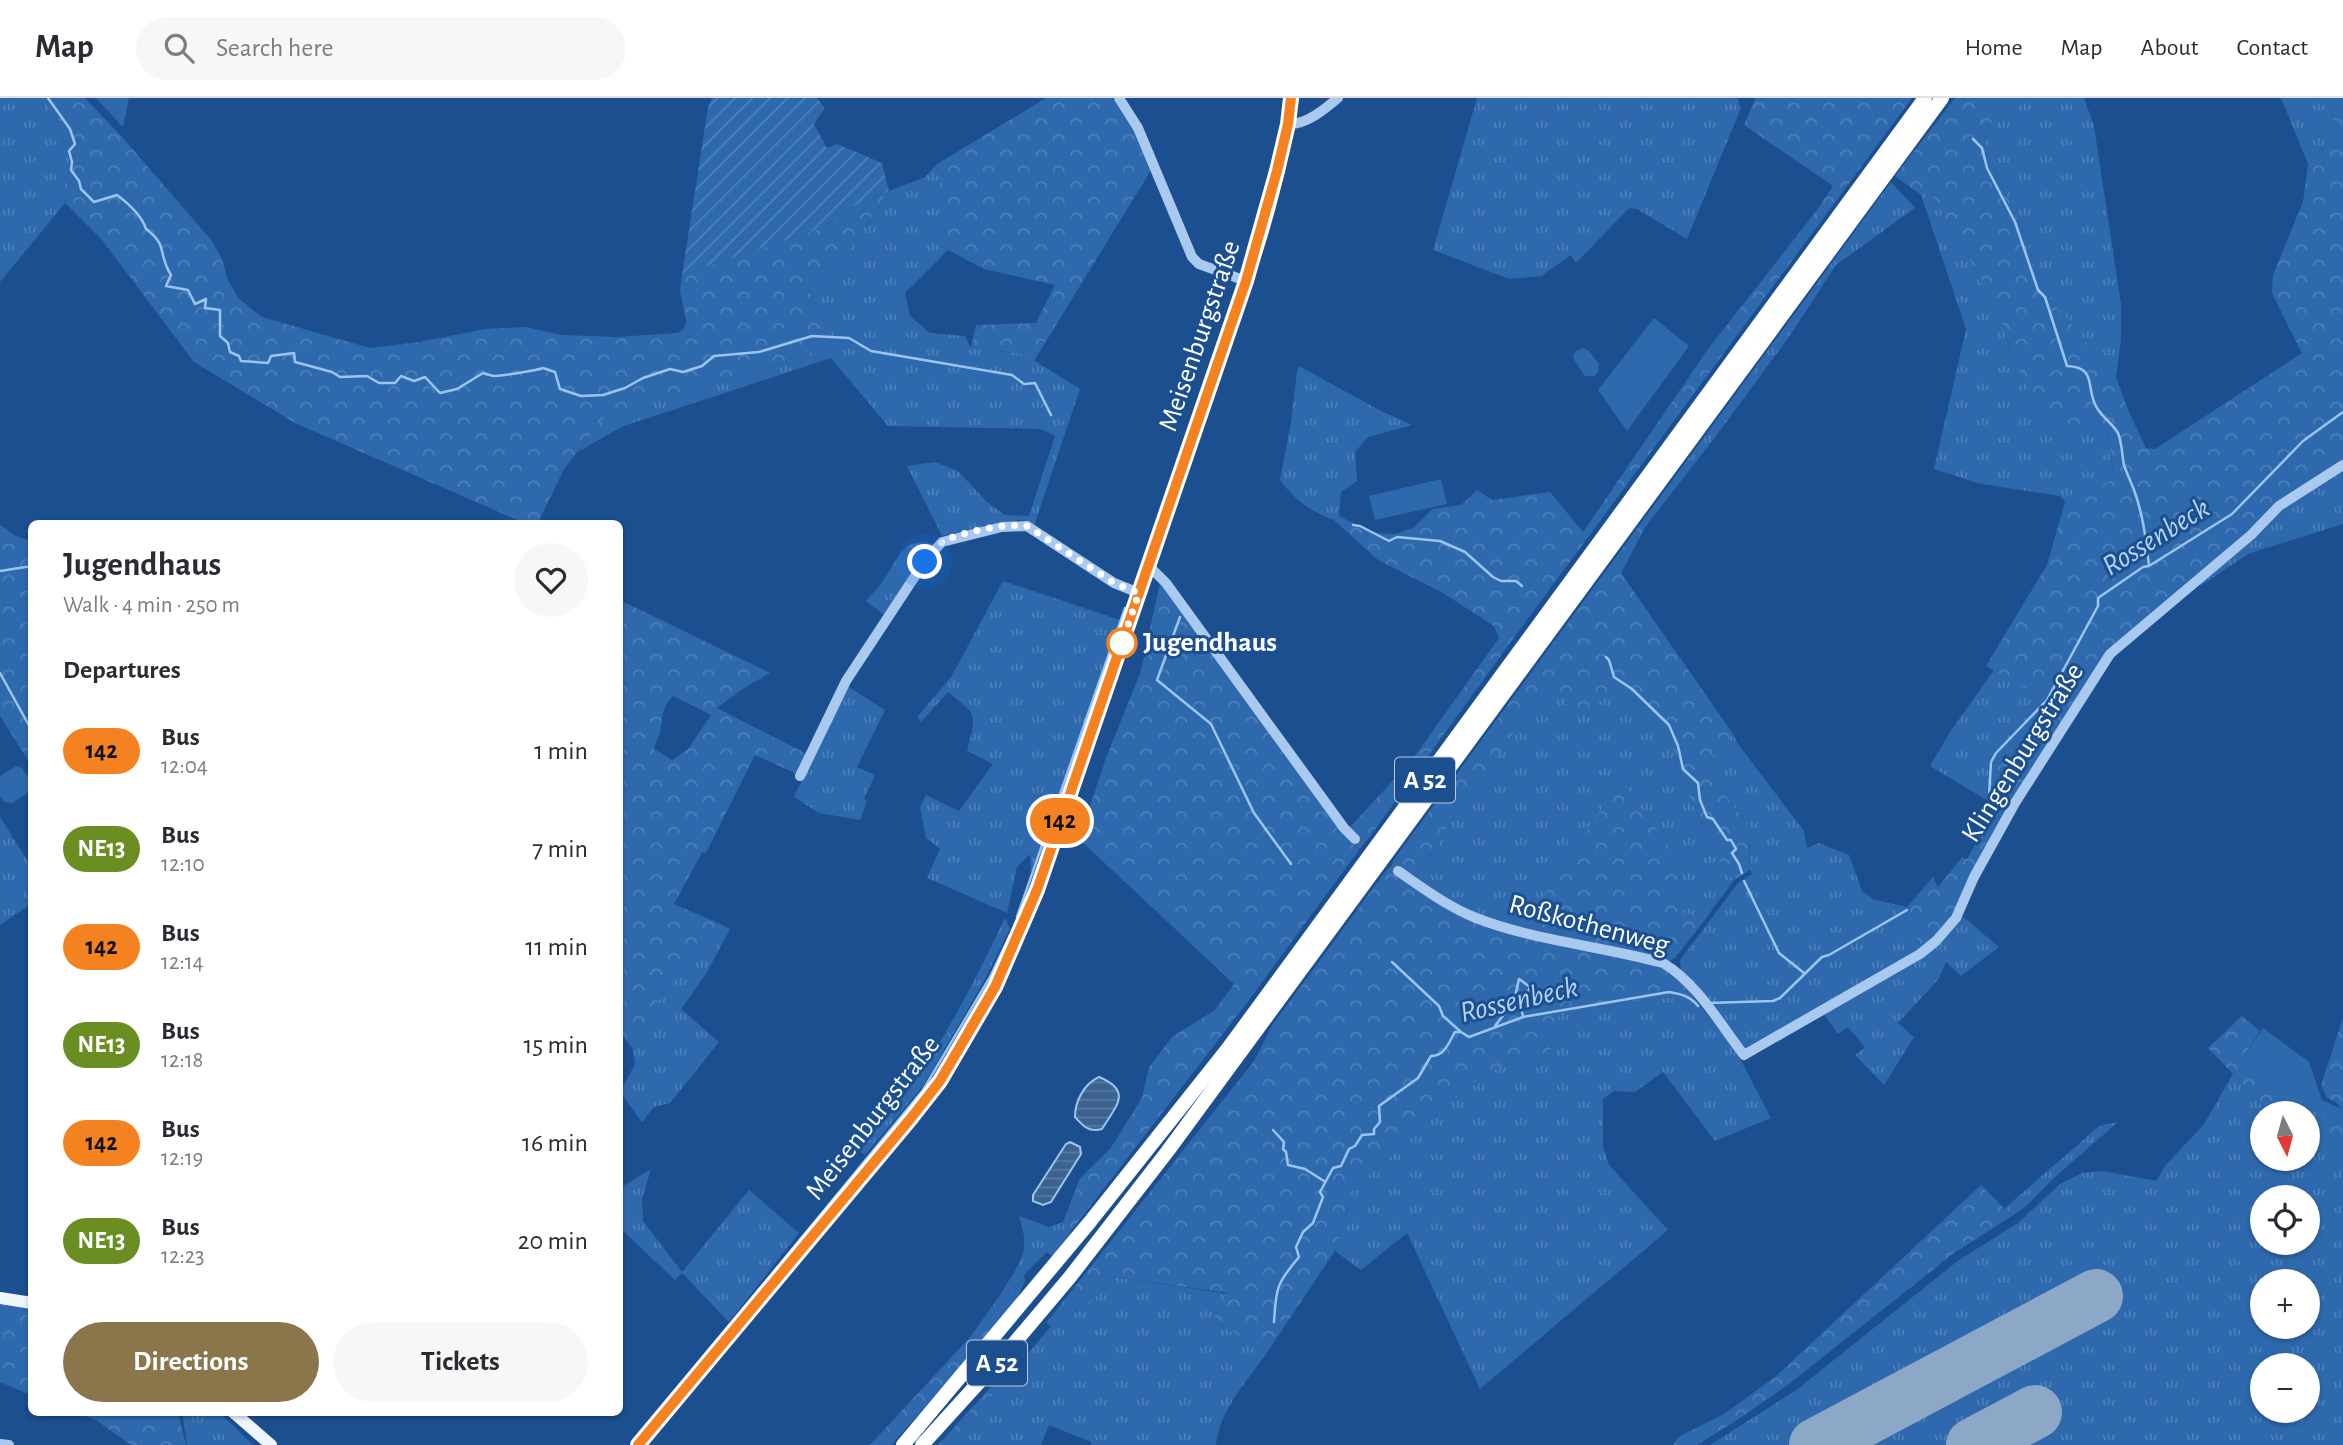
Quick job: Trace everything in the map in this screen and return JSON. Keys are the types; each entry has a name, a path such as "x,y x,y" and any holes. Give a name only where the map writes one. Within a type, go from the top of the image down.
{"highway":[{"name":"A 52","path":"902,1445 1089,1223 1229,1046 1925,98"},
{"name":"A 52","path":"922,1445 1011,1348 1167,1152 1942,98"}],"main road":[{"name":"Meisenburgstraße","path":"638,1445 940,1081 995,987 1037,890 1246,281 1266,217 1288,124 1291,98"},
{"path":"0,1298 28,1302"},
{"path":"238,1416 271,1445"}],"street":[{"path":"1119,98 1138,128 1192,257 1199,264 1246,281"},
{"path":"1288,124 1305,120 1338,98"},
{"name":"Klingenburgstraße","path":"1744,1055 1920,954 1936,941 1956,918 1973,877 2015,803 2110,654 2250,535 2279,506 2343,465"},
{"path":"800,776 846,681 925,562 942,542 1002,527 1027,526 1114,583 1139,593"},
{"path":"1148,565 1166,583 1336,817 1355,839"},
{"name":"Roßkothenweg","path":"1398,871 1436,897 1474,917 1543,938 1663,963 1692,988 1744,1055"},
{"path":"0,1444 9,1445"}],"green space":[{"path":"0,98 44,98 59,121 70,162 63,190 65,203 0,282"},
{"path":"44,98 85,98 212,241 239,299 262,317 370,348 485,329 525,327 562,335 616,337 678,333 684,329 686,320 680,291 682,275 824,227 845,210 889,191 837,267 809,290 818,314 837,318 820,350 603,419 564,469 539,520 517,520 295,423 194,362 102,240 65,203 63,190 70,162 59,121"},
{"path":"96,98 129,98 123,127"},
{"path":"712,98 817,98 825,108 814,124 827,148 837,144 882,163 889,191 845,210 824,227 682,275 708,107"},
{"path":"1046,98 1112,98 1131,121 1151,170 1034,361 1024,354 971,348 976,325 1036,323 1055,285 984,269 948,250 937,164"},
{"path":"1477,98 1734,98 1738,99 1741,108 1687,239 1637,209 1629,208 1576,263 1571,255 1541,276 1509,279 1433,250"},
{"path":"1754,98 1912,98 1366,842 1350,827 1412,760 1499,638 1494,626 1443,593 1378,560 1334,520 1339,516 1372,533 1395,534 1413,528 1433,509 1461,505 1477,490 1492,500 1550,492 1583,532 1708,349 1833,186 1744,125"},
{"path":"1955,98 2002,98 1983,143 2025,235 2042,289 2116,377 2146,448 2155,449 2302,353 2272,293 2273,275 2303,202 2308,164 2335,135 2328,98 2343,98 2343,479 2331,470 2249,532 2108,651 1953,917 1920,951 1916,932 1889,903 1907,907 1933,877 1938,887 1962,857 1967,859 1996,808 1985,799 1990,761 2006,737 2045,699 1986,666 2047,565 2065,502 2115,479 2107,432 2095,424 2047,427 2014,361 1997,308 1930,191 1921,195 1895,176"},
{"path":"2002,98 2084,98 2094,126 2121,304 2121,339 2116,377 2042,289 2025,235 1983,143"},
{"path":"2281,98 2328,98 2335,135 2308,164"},
{"path":"937,164 948,250 905,293 910,316 930,333 965,336 971,348 1024,354 1080,389 1034,526 1028,524 1028,521 1019,520 942,536 907,466 935,462 958,471 987,502 1005,515 1029,516 1055,436 1041,429 888,426 831,358 621,427 578,452 603,419 820,350 818,314 809,290 837,267 889,191 925,177"},
{"path":"1891,182 1915,208 1836,265 1791,334 1716,436 1646,526 1641,523"},
{"path":"1930,191 1997,308 2014,361 2107,432 2115,480 2065,502 2060,496 1981,484 1934,469 1966,329 1921,195"},
{"path":"1654,318 1689,346 1627,431 1598,390"},
{"path":"1583,348 1589,351 1599,364 1595,376 1585,376 1574,360 1573,355"},
{"path":"1299,366 1412,425 1368,437 1355,452 1357,481 1341,492 1339,516 1334,520 1304,504 1280,480"},
{"path":"2337,474 2343,479 2343,524 2248,554 2200,586 2199,582 2281,508"},
{"path":"1441,479 1447,504 1375,520 1369,496"},
{"path":"1641,523 1646,526 1621,573 1733,734 1704,766 1749,827 1750,870 1734,880 1723,868 1682,781 1670,740 1636,702 1614,689 1574,720 1554,678 1477,782 1415,878 1392,862"},
{"path":"0,525 16,536 28,540 28,760 0,716"},
{"path":"922,542 933,544 886,616 866,601 881,584 901,552 909,545"},
{"path":"1003,581 1123,621 1061,804 1031,873 1030,854 1017,867 1007,913 927,878 940,849 926,838 920,807 926,795 959,811 993,764 967,751 972,716 965,706 948,692 921,722 917,717 951,677"},
{"path":"1160,582 1359,850 1249,1000 1072,1230 1063,1222 1080,1178 1110,1149 1142,1098 1149,1067 1172,1037 1215,1010 1234,984 1079,839 1106,758 1141,671"},
{"path":"623,601 770,673 717,708 807,754 797,774 755,755 706,853 702,852 674,904 718,923 674,973 633,1049 623,1037","holes":["673,696 711,715 688,749 672,760 654,749 664,710"]},
{"path":"1994,670 2046,698 2015,728 1994,754 1989,766 1985,799 1930,766 1950,732"},
{"path":"1554,677 1614,689 1636,702 1670,740 1682,781 1723,868 1734,880 1698,929 1689,914 1521,929 1494,921 1450,902 1415,878 1477,782"},
{"path":"847,686 885,710 857,767 875,775 864,799 867,801 860,820 819,813 794,797"},
{"path":"1733,734 1804,831 1807,848 1819,843 1849,855 1862,891 1873,899 1889,903 1916,932 1920,951 1748,1049 1741,1047 1681,971 1680,960 1738,883 1752,874 1749,827 1704,766"},
{"path":"16,766 22,768 28,777 28,792 13,803 4,802 0,796 0,776"},
{"path":"1621,779 1682,866 1680,912 1689,914 1698,929 1675,958 1661,966 1684,985 1706,1013 1699,1014 1673,997 1559,1013 1550,1054 1486,1072 1354,1188 1335,1251 1266,1354 1213,1319 1228,1293 1114,1277 1089,1304 1051,1326 1046,1323 1254,1061 1273,1024 1388,868 1426,895 1521,929"},
{"path":"0,817 28,861 28,906 0,925"},
{"path":"1961,915 1999,947 1961,976 1946,962 1938,980 1898,1023 1914,1037 1884,1085 1855,1055 1865,1047 1848,1027 1838,1034 1823,1013 1922,957"},
{"path":"1005,918 1010,929 983,983 923,1086 865,1155 857,1150 902,1098 941,1041"},
{"path":"718,923 730,929 706,974 681,1009 719,1042 670,1103 654,1107 642,1122 623,1096 623,1086 635,1064 633,1049 674,973"},
{"path":"1673,997 1699,1014 1706,1013 1735,1049 1771,1118 1715,1141 1663,1072 1635,1092 1614,1091 1603,1099 1603,1147 1609,1165 1668,1230 1480,1389 1407,1233 1361,1270 1335,1251 1354,1188 1486,1072 1550,1054 1559,1012"},
{"path":"2242,1016 2260,1031 2241,1060 2305,1101 2259,1101 2208,1048"},
{"path":"2343,1018 2343,1148 2335,1149 2320,1141 2320,1111 2339,1123 2342,1109 2327,1098 2321,1085"},
{"path":"2263,1028 2309,1062 2322,1100 2342,1109 2340,1123 2320,1114 2320,1101 2295,1101 2241,1060"},
{"path":"2233,1074 2259,1101 2250,1101 2250,1171 2320,1171 2320,1141 2335,1149 2343,1148 2343,1445 1710,1445 1795,1391 1959,1260 2018,1223 2060,1184 2082,1173 2102,1171 2156,1181 2165,1166 2204,1124"},
{"path":"2118,1122 2026,1206 2012,1216 2005,1208 2099,1126"},
{"path":"651,1169 642,1199 643,1221 682,1272 749,1190 799,1233 729,1322 682,1273 675,1280 623,1231 623,1186"},
{"path":"1981,1185 2012,1216 1954,1253 1789,1384 1740,1418 1697,1445 1673,1445 1680,1436 1724,1414 1775,1377"},
{"path":"1019,1216 1049,1227 1063,1222 1072,1230 1054,1257 1047,1252 1024,1275 1025,1281 1000,1295 1022,1258 1024,1240"},
{"path":"1114,1277 1229,1294 1213,1319 1266,1354 1228,1408 1218,1432 1216,1445 1091,1445 1091,1442 1049,1425 1041,1445 957,1445 993,1395 1051,1326 1089,1304"},
{"path":"1025,1281 1017,1299 891,1445 870,1445 971,1336 1000,1295"},
{"path":"0,1298 28,1307 28,1394 0,1382"},
{"path":"1026,1358 993,1395 957,1445 938,1445 1011,1365"},
{"path":"86,1416 179,1416 186,1445 131,1445 96,1420"},
{"path":"183,1416 223,1416 253,1445 187,1445"}],"shaded area":[{"path":"1099,1077 1109,1082 1119,1094 1116,1106 1102,1129 1093,1130 1075,1117 1075,1111 1085,1089"},
{"path":"1070,1142 1080,1147 1081,1154 1051,1202 1043,1205 1033,1201 1033,1195 1066,1144"}],"waterway":[{"path":"48,98 70,129 75,144 69,151 71,170 81,189 94,202 117,195 126,202 158,240 171,275 166,286 188,290 195,304 206,299 205,308 220,310 220,336 228,343 230,352 239,356 241,361 268,363 271,356 294,353 295,362 332,372 340,377 367,376 379,383 395,383 401,376 414,381 425,377 440,393 457,389 483,373 499,376 543,368 555,372 560,389 581,396 603,395 670,369 683,372 702,366 714,356 759,352 812,336 849,338 871,351 1012,375 1024,384 1035,383 1051,415"},
{"path":"1973,139 1982,148 1987,168 2015,222 2038,290 2045,297 2067,366 2077,367 2087,375 2097,408 2118,433 2124,465 2140,508 2149,565"},
{"name":"Rossenbeck","path":"1989,796 1991,762 1996,753 2047,700 2098,606 2098,598 2143,567 2149,566 2232,514 2303,441 2343,412"},
{"path":"1353,525 1389,541 1397,537 1440,541 1465,552 1493,577 1501,581 1516,581 1522,586"},
{"path":"0,571 28,567"},
{"path":"1017,917 1125,608"},
{"path":"1180,617 1157,680 1211,724 1254,813 1291,864"},
{"path":"1606,657 1614,677 1632,689 1669,725 1678,746 1683,769 1698,783 1700,800 1707,817 1713,819 1727,840 1731,840 1736,849 1732,853 1742,873"},
{"path":"0,673 28,724"},
{"path":"1744,881 1779,953 1804,973"},
{"name":"Rossenbeck","path":"1708,1003 1773,1001 1780,998 1822,957 1907,910"},
{"path":"734,1320 923,1090 990,977 1010,935"},
{"path":"1392,962 1439,1006 1443,1016 1460,1031"},
{"path":"1495,1026 1514,1001 1519,979 1530,987 1521,1009 1523,1016"},
{"name":"Rossenbeck","path":"1274,1322 1279,1286 1299,1257 1296,1247 1303,1232 1313,1223 1323,1197 1320,1192 1333,1168 1341,1166 1349,1149 1355,1146 1362,1135 1374,1134 1374,1129 1380,1122 1379,1106 1418,1078 1431,1056 1440,1054 1455,1032 1469,1037 1523,1017 1669,992 1685,996 1698,1006"},
{"path":"1273,1130 1284,1142 1283,1149 1288,1165 1305,1169 1324,1181"}],"runway":[{"path":"1816,1445 2096,1296"},
{"path":"1973,1445 2035,1412"}],"tunnel":[{"path":"1355,839 1398,871"}],"bus line":[{"name":"142","path":"638,1445 940,1081 995,987 1037,890 1246,281 1266,217 1288,124 1291,98"}],"place":[{"name":"Jugendhaus","path":"1122,643"}],"route":[{"path":"925,562 942,542 1012,525 1027,526 1114,583 1139,593 1121,645 1122,643"}]}
